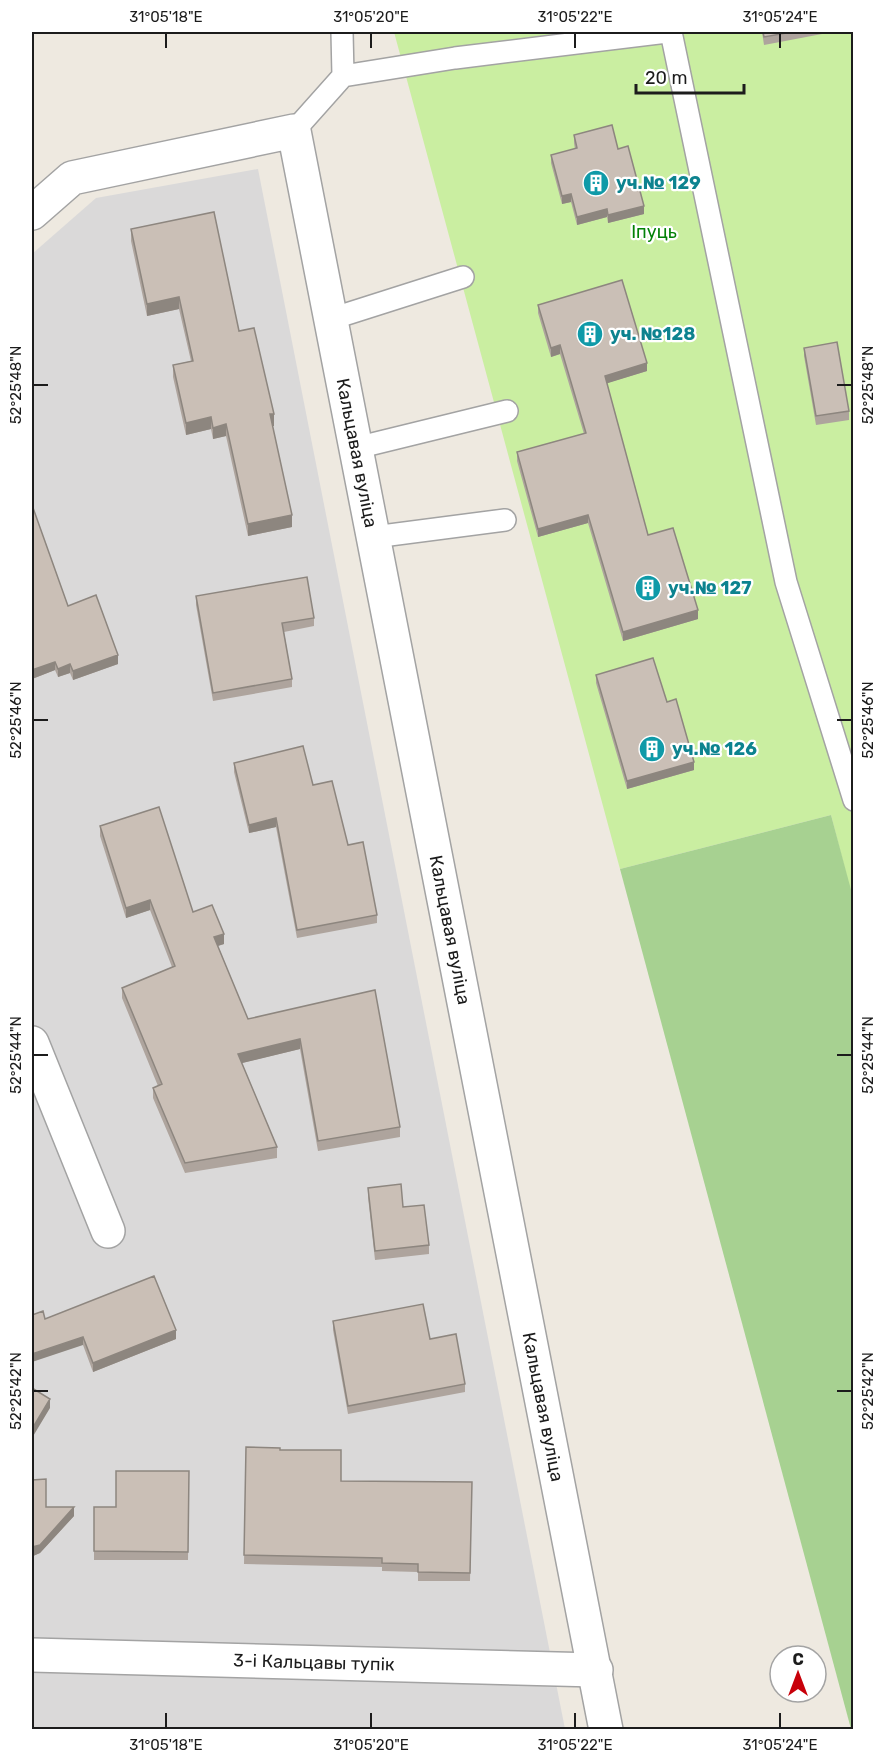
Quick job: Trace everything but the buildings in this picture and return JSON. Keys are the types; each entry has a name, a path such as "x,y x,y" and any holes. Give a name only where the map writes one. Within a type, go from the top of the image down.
{"street":[{"path":"32,213 72,178 294,130"},
{"name":"Кальцавая вуліца","path":"294,130 606,1730"},
{"path":"32,1043 108,1231"},
{"name":"3-і Кальцавы тупік","path":"32,1655 596,1670"}],"lane":[{"path":"342,32 343,76"},
{"path":"294,130 343,76 455,58 669,32 786,582 854,800"},
{"path":"331,319 463,277"},
{"path":"356,448 507,411"},
{"path":"374,537 505,520"}],"shaded area":[{"path":"258,169 565,1729 32,1729 32,254 96,198"}],"green space":[{"name":"Іпуць","path":"394,32 853,32 853,901 831,815 620,869"},
{"path":"831,815 854,901 853,1730 620,869"}],"place":[{"name":"уч.№ 129","path":"596,183"},
{"name":"уч. №128","path":"590,334"},
{"name":"уч.№ 127","path":"648,588"},
{"name":"уч.№ 126","path":"652,749"}]}
